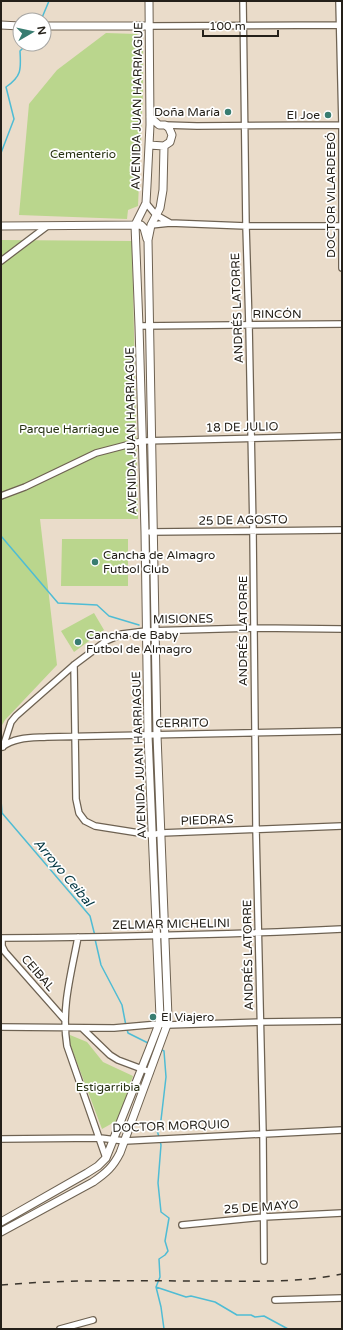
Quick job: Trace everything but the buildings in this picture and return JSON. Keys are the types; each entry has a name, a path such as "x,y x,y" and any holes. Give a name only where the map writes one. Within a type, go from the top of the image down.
{"street":[{"name":"AVENIDA JUAN HARRIAGUE","path":"106,1158 155,1036 160,1017 148,735 145,532 135,229 146,202 150,128 149,1"},
{"name":"ANDRÉS LATORRE","path":"243,1 264,1261"},
{"name":"DOCTOR VILARDEBÓ","path":"339,1 341,25 342,268"},
{"path":"1,25 12,26"},
{"path":"52,26 341,25"},
{"path":"149,145 164,146 170,142 172,135 169,128 150,117"},
{"path":"150,128 162,125 342,125"},
{"name":"AVENIDA JUAN HARRIAGUE","path":"1,1232 92,1182 103,1175 116,1161 125,1141 167,1025 168,1017 157,735 148,240 151,225 160,208 163,190 164,146"},
{"path":"146,202 156,215 170,223"},
{"path":"151,225 170,223 246,226 342,226"},
{"path":"1,226 135,229 143,226 148,240"},
{"path":"1,261 46,226"},
{"name":"RINCÓN","path":"139,326 342,324"},
{"name":"18 DE JULIO","path":"1,496 25,487 96,453 142,441 342,436"},
{"name":"25 DE AGOSTO","path":"145,532 342,530"},
{"name":"MISIONES","path":"2,748 11,722 74,665 106,641 122,634 146,631 254,628 342,629"},
{"path":"74,665 75,736"},
{"name":"CERRITO","path":"2,748 10,742 19,739 75,736 342,732"},
{"name":"PIEDRAS","path":"75,736 76,799 80,813 85,821 95,826 152,835 161,833 342,826"},
{"name":"ZELMAR MICHELINI","path":"2,938 165,936 342,929"},
{"path":"1,1222 87,1173 98,1166 106,1158 67,1046 65,1027 66,997 78,937"},
{"name":"CEIBAL","path":"2,938 2,946 6,952 65,1020"},
{"path":"1,1027 114,1028 159,1024 342,1021"},
{"path":"82,1028 110,1055 118,1060 150,1072"},
{"name":"DOCTOR MORQUIO","path":"1,1139 100,1138 125,1141 152,1138 342,1130"},
{"name":"25 DE MAYO","path":"182,1225 264,1217 342,1213"},
{"path":"275,1300 342,1298"},
{"path":"60,1329 93,1320"}],"green space":[{"name":"Cementerio","path":"106,33 137,34 143,40 143,91 138,206 128,210 127,219 19,215 29,104 57,70"},
{"name":"Parque Harriague","path":"1,240 132,241 138,519 40,519 57,665 5,720 1,727"},
{"name":"Cancha de Almagro Futbol Club","path":"62,539 128,539 128,586 61,586"},
{"name":"Cancha de Baby Futbol de Almagro","path":"94,613 104,630 74,652 61,631"},
{"name":"Estigarribia","path":"70,1035 87,1042 103,1062 133,1076 118,1120 102,1129 70,1044"}],"waterway":[{"name":"Arroyo Ceibal","path":"44,12 49,1"},
{"name":"Arroyo Ceibal","path":"1,153 14,119 6,87 18,76 20,67 20,52"},
{"path":"1,536 58,603 97,605 109,616 139,625"},
{"name":"Arroyo Ceibal","path":"1,800 2,813 90,916 95,936"},
{"name":"Arroyo Ceibal","path":"95,939 101,965 122,1005 126,1026"},
{"name":"Arroyo Ceibal","path":"127,1029 128,1033 148,1043"},
{"name":"Arroyo Ceibal","path":"159,1137 156,1127 161,1120 166,1077 164,1051 160,1049"},
{"name":"Arroyo Ceibal","path":"160,1141 158,1183 161,1212 169,1218 165,1241 168,1251 159,1259 160,1277 156,1287 164,1329"},
{"path":"156,1287 186,1297 191,1296 215,1302 237,1315 251,1315 255,1317 264,1316 288,1329"}],"railway":[{"path":"1,1285 79,1281 275,1281 309,1279 342,1274"}],"place":[{"name":"Doña María","path":"228,112"},
{"name":"El Joe","path":"328,115"},
{"name":"Cancha de Almagro Futbol Club","path":"95,562"},
{"name":"Cancha de Baby Futbol de Almagro","path":"78,642"},
{"name":"El Viajero","path":"153,1017"}]}
